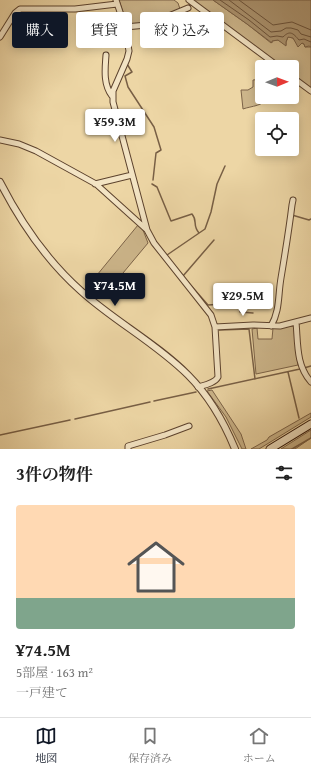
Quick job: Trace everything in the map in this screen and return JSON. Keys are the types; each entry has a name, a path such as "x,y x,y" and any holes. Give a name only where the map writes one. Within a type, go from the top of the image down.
{"main road":[{"path":"270,449 311,424"}],"street":[{"path":"189,0 270,60"},
{"path":"0,37 15,13 20,10 75,9 116,2 120,12"},
{"path":"132,26 148,25 188,8"},
{"path":"128,48 128,55 112,96 147,230 154,243 210,315 215,327 218,377 211,383 198,387"},
{"path":"106,55 105,78 108,91 112,96"},
{"path":"299,82 311,91"},
{"path":"0,140 19,144 36,151 95,184 147,230"},
{"path":"95,184 132,175"},
{"path":"0,182 20,220 44,253 65,276 92,301 178,366 198,387 220,418 235,449"},
{"path":"271,326 277,317 281,279 294,200"},
{"path":"215,327 280,326 311,318"},
{"path":"296,322 300,362 302,370 311,382"},
{"path":"128,449 128,446 189,426"}],"shaded area":[{"path":"119,0 174,0 178,3 180,9 172,12 140,12 140,24 132,25 132,12 123,12"},
{"path":"192,0 213,0 271,43 272,41 278,40 286,45 288,37 293,38 299,46 302,43 305,47 311,47 311,88 299,80 299,60 273,60 224,24 224,12 208,12"},
{"path":"253,80 255,80 255,104 261,104 243,109 241,90 248,90 253,87"},
{"path":"138,225 143,230 148,243 103,297 88,286"},
{"path":"294,326 298,365 256,374 252,329 257,328 258,339 272,339 273,328"},
{"path":"212,390 241,434 246,449 242,449 226,417 207,391"},
{"path":"311,413 311,417 259,449 251,449 267,440 269,437"},
{"path":"311,430 311,438 295,449 281,449"}],"water":[{"path":"213,0 311,0 311,47 305,47 302,43 298,47 293,38 288,37 286,46 278,40 272,41 272,43"}],"waterway":[{"path":"127,64 132,72 125,76 128,87 154,127 161,150 156,153 153,180"},
{"path":"167,255 205,229 211,212 217,184 225,166"},
{"path":"152,184 157,187 171,221 192,214 199,233"},
{"path":"292,215 309,220 311,219"},
{"path":"183,276 214,240"},
{"path":"187,281 208,305 240,303 240,312 253,313"},
{"path":"219,330 249,329 255,379"},
{"path":"304,368 311,366"},
{"path":"208,389 300,369"},
{"path":"288,372 299,418"},
{"path":"154,401 196,392"},
{"path":"75,419 150,402"},
{"path":"0,435 70,420"},
{"path":"292,449 311,438"}]}
